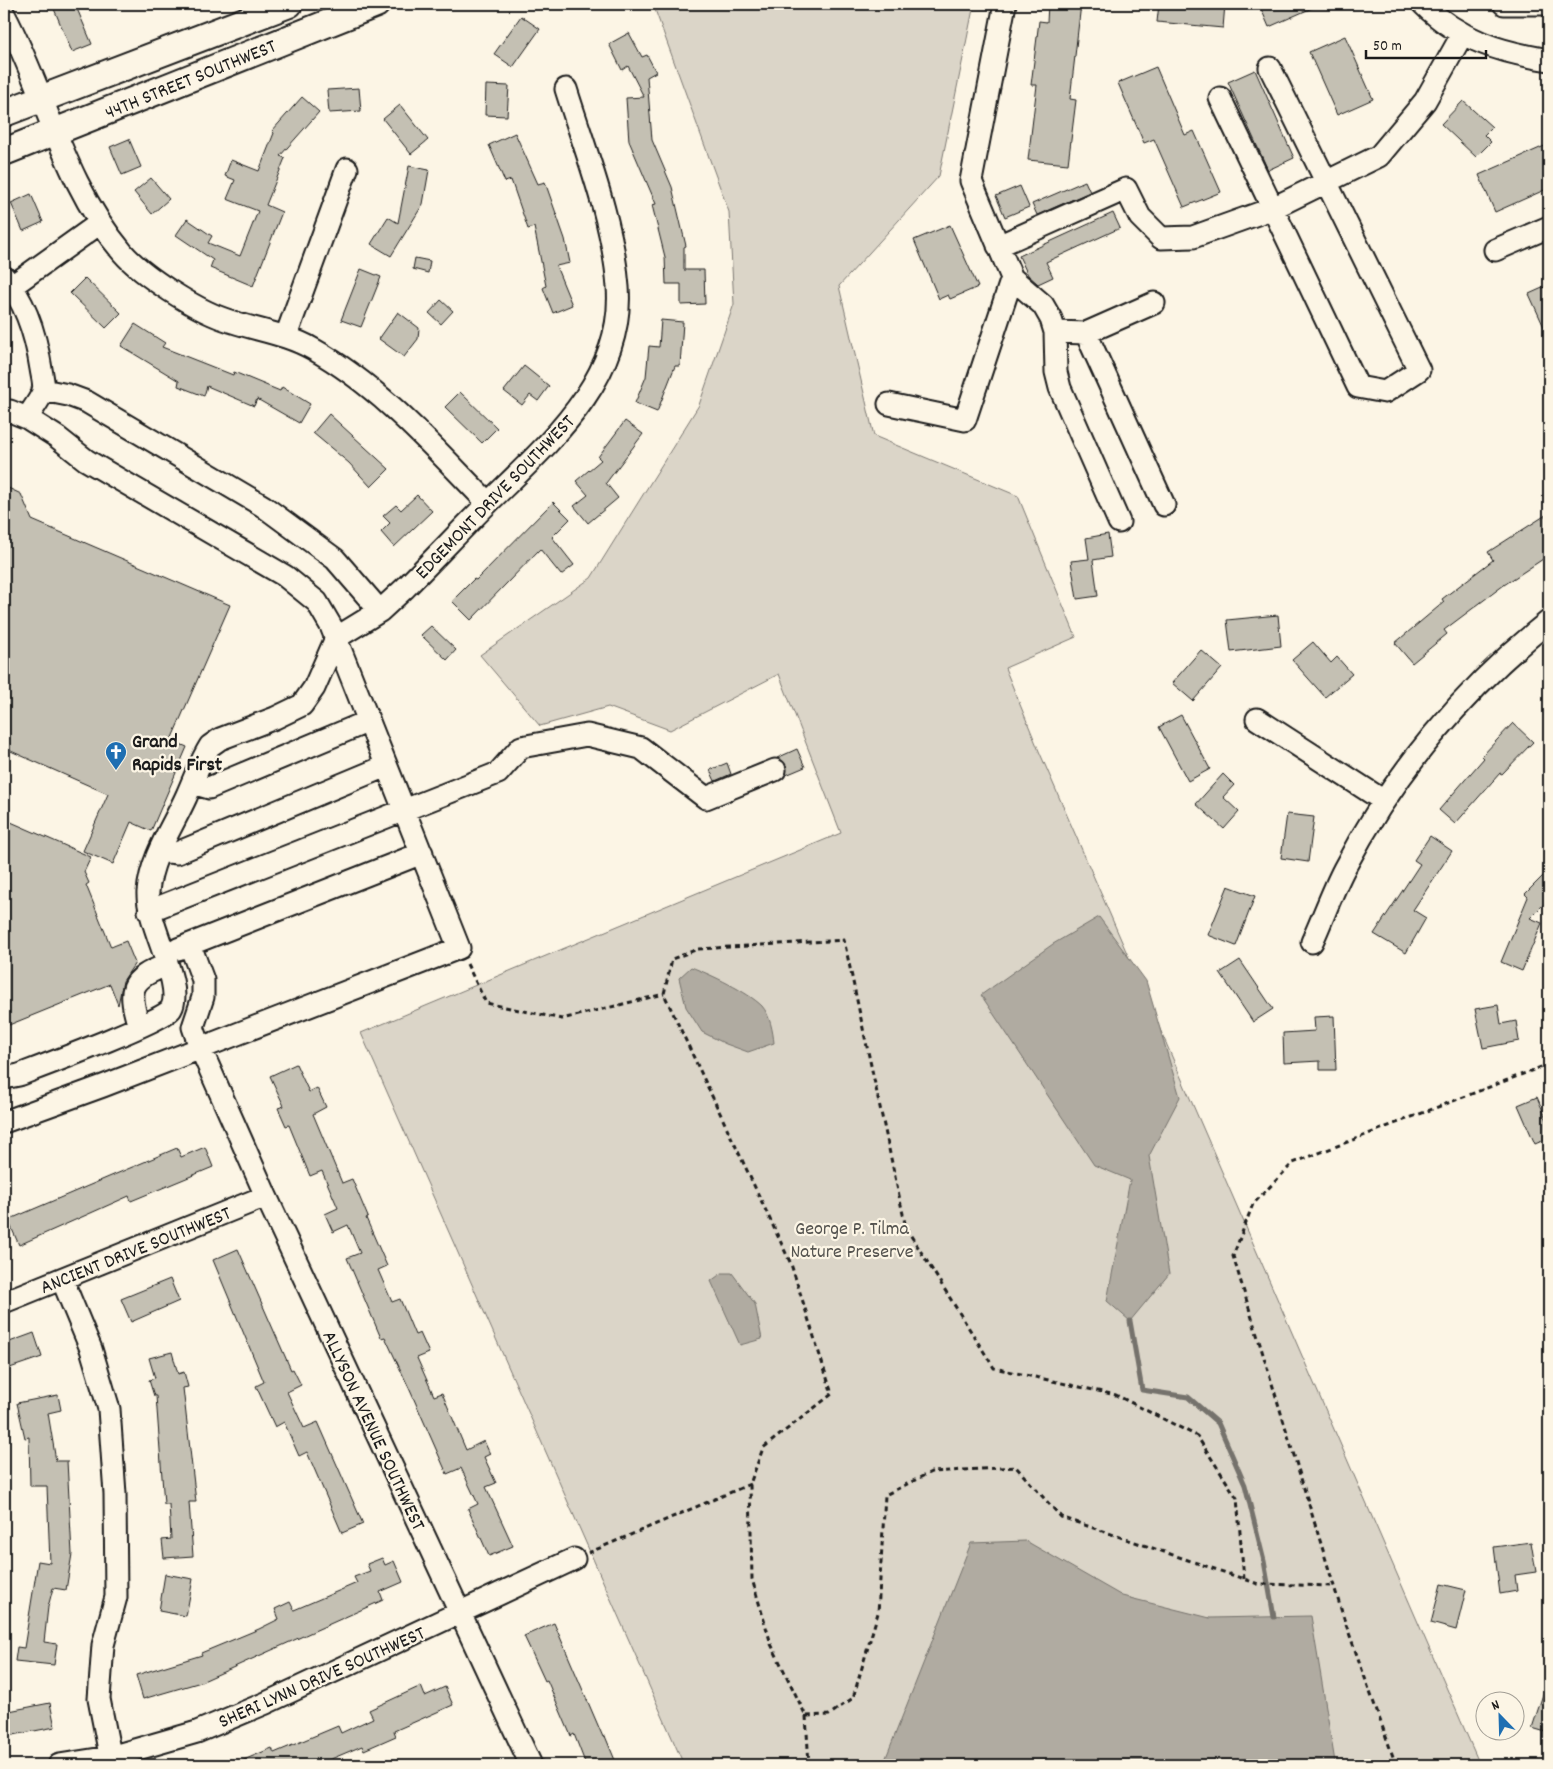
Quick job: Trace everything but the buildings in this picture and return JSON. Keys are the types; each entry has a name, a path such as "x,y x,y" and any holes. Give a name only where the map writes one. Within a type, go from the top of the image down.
{"main road":[{"name":"44TH STREET SOUTHWEST","path":"4,113 289,4"},
{"name":"44TH STREET SOUTHWEST","path":"4,152 376,4"}],"street":[{"path":"1006,4 970,181 1012,278 1043,305 1051,319 1055,332 1056,372 1060,388 1119,522"},
{"path":"1423,4 1440,21 1462,35 1510,54 1549,60"},
{"path":"1504,4 1549,4"},
{"path":"4,14 68,166 100,223 124,255 168,290 223,319 286,336 313,349 380,395 488,503"},
{"path":"998,246 1126,188 1140,217 1161,238 1193,237 1272,209 1379,156 1425,101 1462,35"},
{"path":"1220,98 1358,387 1385,392 1419,370 1270,68"},
{"name":"EDGEMONT DRIVE SOUTHWEST","path":"336,638 380,611 554,438 579,409 607,352 616,324 618,289 614,255 606,221 566,89"},
{"path":"286,336 347,169"},
{"path":"27,418 43,390 34,336 22,303 8,282 100,223"},
{"path":"1495,250 1549,227"},
{"path":"889,404 965,420 1012,278"},
{"path":"1055,332 1086,333 1154,303"},
{"path":"1086,333 1164,505"},
{"path":"43,390 68,395 87,402 262,506 335,560 380,611"},
{"path":"4,413 10,411 27,418 57,437 86,460 285,576 317,602 336,638 459,948 103,1086 4,1122"},
{"path":"1312,942 1343,870 1384,801 1461,701 1520,644 1549,621"},
{"path":"4,1078 32,1070 139,1027 161,1018 171,1010 175,998 149,911 150,881 160,851 210,746 220,739 285,714 302,705 309,698 336,638"},
{"path":"1257,719 1384,801"},
{"path":"192,783 209,788 369,721"},
{"path":"149,911 498,773 521,747 587,735 642,748 706,798 775,770"},
{"path":"160,851 177,853 386,766"},
{"path":"139,1027 132,1000 136,983 147,972 165,960 190,945 422,853"},
{"name":"ALLYSON AVENUE SOUTHWEST","path":"190,945 203,980 203,997 193,1027 200,1047 266,1196 531,1765"},
{"name":"ANCIENT DRIVE SOUTHWEST","path":"4,1302 266,1196"},
{"path":"62,1279 91,1348 109,1409 115,1494 116,1597 103,1645 99,1699 111,1761"},
{"name":"SHERI LYNN DRIVE SOUTHWEST","path":"59,1765 111,1761 197,1732 266,1703 574,1559"}],"path":[{"path":"809,1765 806,1716 771,1644 752,1579 750,1484 763,1448 832,1394 791,1264 664,994 672,959 698,949 844,940 906,1228 994,1368 1116,1394 1197,1436 1237,1498 1244,1579"},
{"path":"459,948 486,1002 562,1019 664,994"},
{"path":"1396,1765 1333,1586 1233,1256 1253,1204 1293,1162 1549,1064"},
{"path":"806,1716 829,1715 852,1698 878,1613 885,1495 931,1472 1016,1467 1061,1517 1258,1584 1333,1586"},
{"path":"574,1559 750,1484"}],"green space":[{"name":"George P. Tilma Nature Preserve","path":"653,4 974,4 939,176 839,286 874,436 1018,496 1076,637 1005,668 1039,751 1480,1765 684,1765 361,1033 841,833 779,674 670,730 608,707 540,726 480,655 591,578 699,405 734,304 729,212"}],"shaded area":[{"path":"1099,917 1146,981 1180,1097 1149,1156 1169,1274 1130,1321 1107,1301 1130,1180 1094,1165 981,995 1053,944"},
{"path":"691,967 738,989 762,1006 769,1019 774,1043 748,1052 702,1032 686,1007 679,978"},
{"path":"722,1273 732,1273 755,1304 762,1339 740,1345 711,1281"},
{"path":"1026,1541 1122,1596 1210,1618 1311,1616 1335,1762 1331,1765 883,1765 971,1543"}],"waterway":[{"path":"1130,1321 1142,1390 1188,1397 1218,1423 1245,1485 1264,1561 1274,1617"}],"place":[{"name":"Grand Rapids First","path":"116,771"}]}
